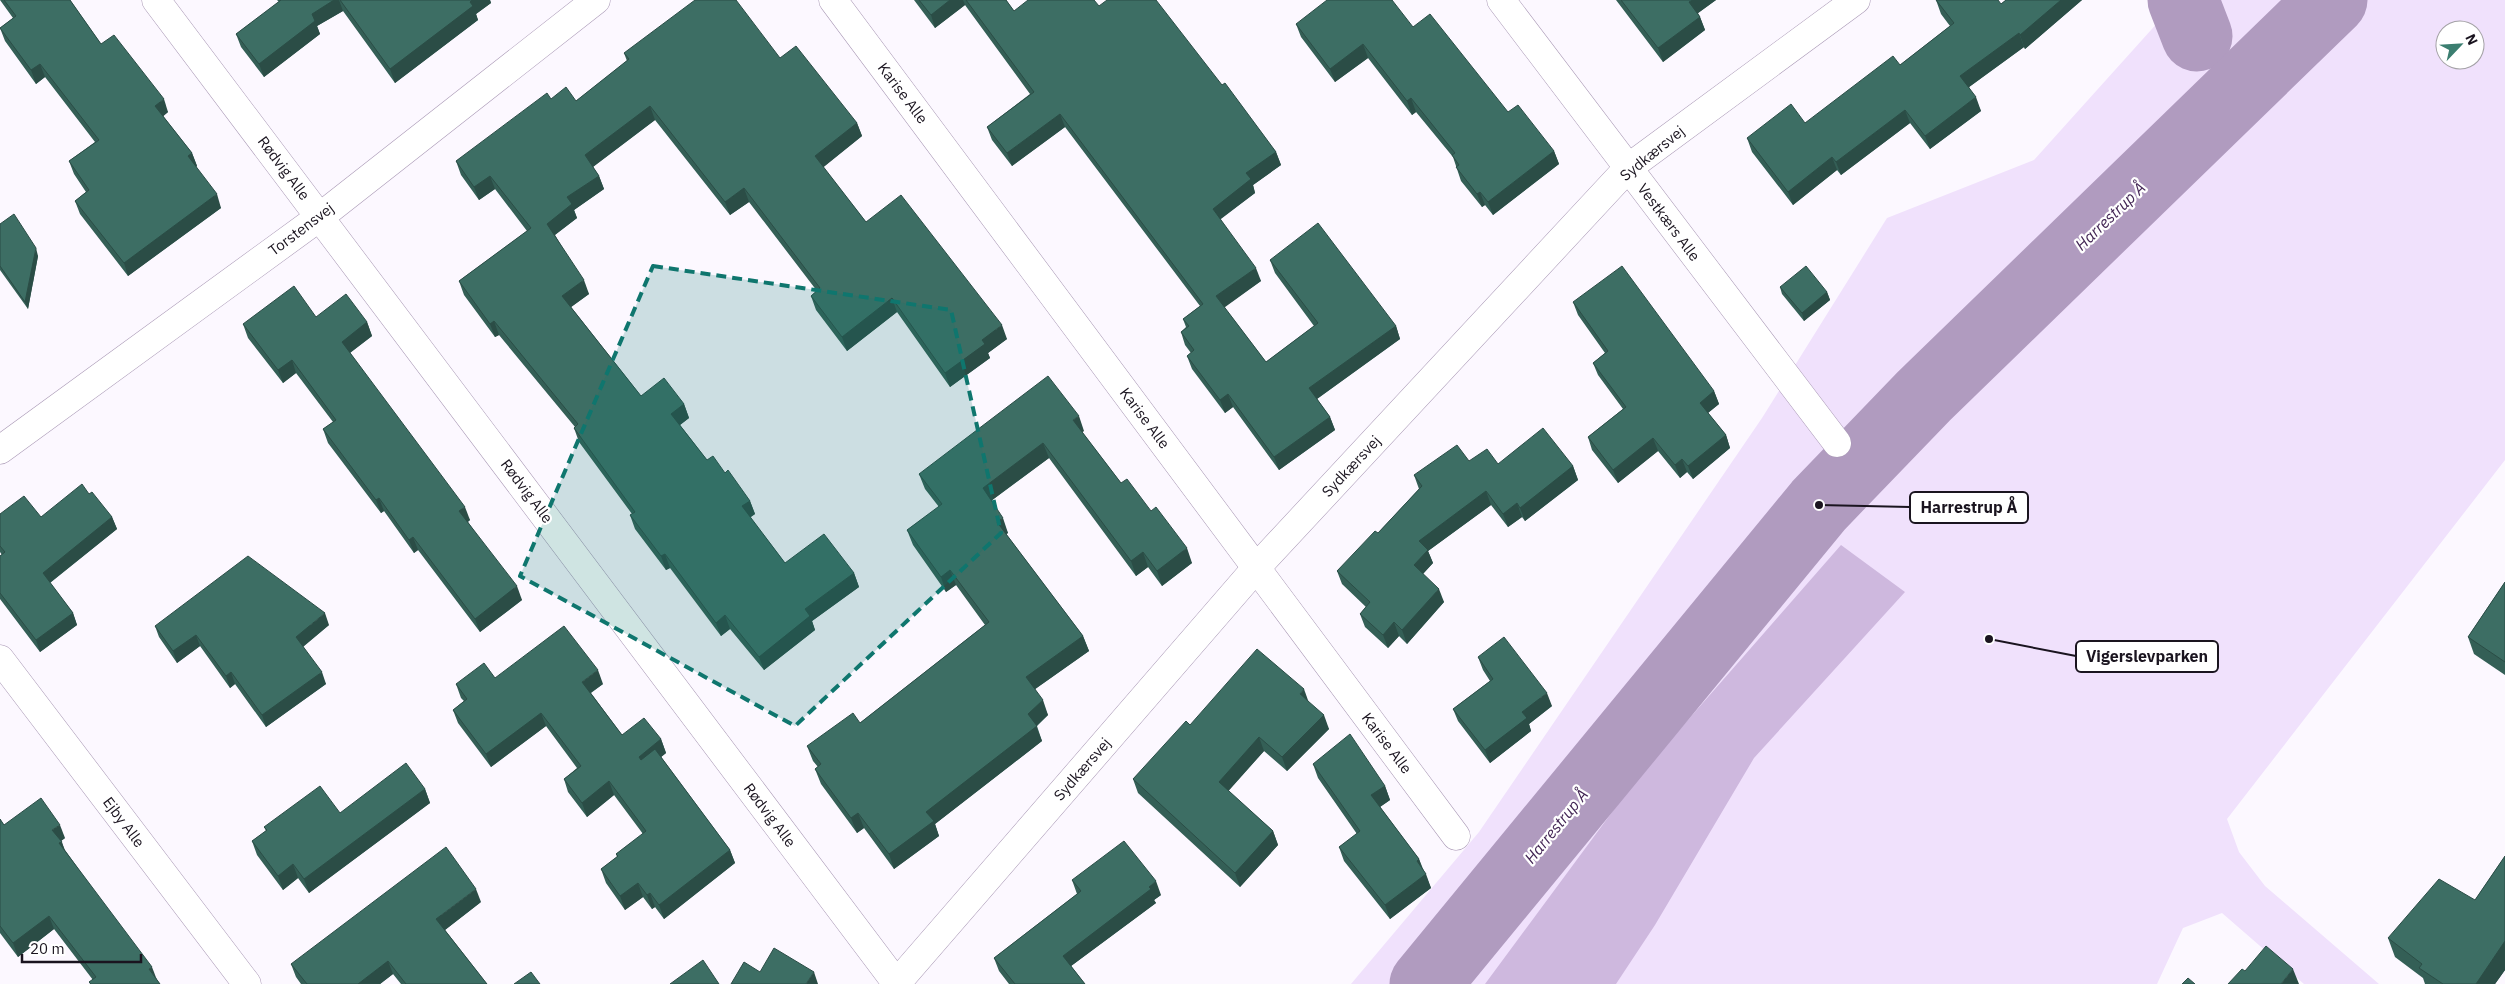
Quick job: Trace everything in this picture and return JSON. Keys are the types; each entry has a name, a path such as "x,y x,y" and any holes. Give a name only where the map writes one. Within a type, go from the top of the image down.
{"street":[{"name":"Rødvig Alle","path":"156,0 321,216 897,984"},
{"name":"Torstensvej","path":"0,450 321,216 596,0"},
{"name":"Karise Alle","path":"833,0 1456,836"},
{"name":"Vestkærs Alle","path":"1501,0 1837,443"},
{"name":"Sydkærsvej","path":"897,984 1257,567 1628,168 1856,0"},
{"name":"Ejby Alle","path":"0,659 247,984"}],"highlighted area":[{"path":"653,266 951,310 1001,533 795,726 520,576"}],"shaded area":[{"path":"2178,0 2505,0 2505,460 2227,819 2239,852 2265,886 2379,984 2304,984 2222,913 2183,928 2157,984 1351,984 1479,832 1762,418 1887,218 2034,160"},
{"path":"1841,545 1905,592 1754,758 1655,925 1616,984 1485,984 1638,777"}],"building":[{"path":"4,0 70,0 101,44 114,35 164,99 155,106 192,153 188,156 217,194 124,263 75,201 89,190 69,161 99,140 40,64 31,70 0,28 16,16"},
{"path":"281,0 334,0 312,14 315,21 259,64 236,34"},
{"path":"340,0 472,0 470,2 473,6 390,69"},
{"path":"695,0 736,0 780,58 796,46 857,123 815,156 866,222 901,195 1002,325 982,340 985,344 945,373 892,298 842,337 811,296 820,288 744,188 725,202 650,106 585,155 599,176 567,197 572,204 547,224 584,280 562,296 641,396 664,378 684,404 671,414 707,460 713,456 725,473 728,470 750,501 742,506 785,563 824,534 854,573 805,609 810,616 759,657 725,615 716,623 665,554 661,556 630,515 635,512 574,428 578,424 494,321 490,324 459,281 531,228 490,176 474,187 456,161 547,93 551,99 566,87 576,101 629,59 624,53"},
{"path":"919,0 950,0 931,15"},
{"path":"966,0 1006,0 1014,11 1028,0 1094,0 1099,6 1107,0 1156,0 1222,85 1225,83 1276,152 1246,173 1251,179 1213,209 1256,268 1216,296 1266,362 1318,323 1270,260 1318,223 1396,326 1309,388 1330,417 1274,457 1228,394 1220,400 1187,356 1194,350 1181,332 1189,326 1183,319 1203,304 1060,114 1007,153 987,127 1034,92"},
{"path":"1327,0 1392,0 1413,27 1430,14 1508,112 1518,105 1554,151 1488,202 1480,192 1477,194 1456,167 1459,165 1452,155 1455,153 1411,98 1407,101 1363,44 1330,69 1296,24"},
{"path":"1621,0 1693,0 1689,2 1700,17 1658,48"},
{"path":"1936,0 1998,0 2001,4 2006,0 2061,0 2020,35 2019,33 1960,76 1976,97 1925,136 1905,110 1836,162 1832,157 1788,192 1747,138 1791,104 1805,123 1893,56 1900,65 1954,23"},
{"path":"14,214 36,248 25,302 0,266 0,224"},
{"path":"1622,266 1714,391 1700,403 1726,435 1688,466 1682,459 1675,465 1653,438 1613,470 1588,437 1626,407 1593,363 1608,351 1573,302"},
{"path":"1806,266 1827,292 1802,313 1780,287"},
{"path":"294,286 316,317 346,294 367,322 342,342 465,507 459,511 517,586 475,619 413,537 409,540 379,498 376,500 323,429 336,420 292,360 278,370 243,324"},
{"path":"1048,376 1079,416 1073,420 1121,483 1127,479 1151,511 1156,507 1187,548 1157,571 1143,552 1131,561 1043,443 983,488 1003,518 997,522 1083,636 1026,677 1043,700 1028,714 1037,726 926,812 934,821 889,854 858,813 851,818 815,769 821,764 807,746 853,713 860,723 989,622 950,570 941,577 907,530 942,504 919,474"},
{"path":"1543,428 1573,466 1520,508 1517,503 1503,514 1486,491 1419,541 1428,550 1414,565 1439,589 1402,630 1394,622 1383,635 1360,614 1370,602 1337,571 1375,531 1378,533 1422,486 1414,475 1457,445 1469,461 1487,449 1498,464"},
{"path":"82,484 89,494 92,492 112,517 43,573 73,613 36,640 0,593 0,556 5,552 0,546 0,514 24,496 41,517"},
{"path":"248,556 325,613 296,637 322,672 262,715 231,672 226,676 196,635 173,651 155,626"},
{"path":"2505,582 2505,662 2468,637"},
{"path":"564,626 598,670 582,682 622,735 644,718 661,739 639,757 641,760 655,749 730,850 659,905 650,893 647,895 638,883 620,896 601,869 618,856 616,854 646,831 609,781 582,803 564,779 581,766 541,713 486,754 453,710 467,699 456,684 484,663 495,678"},
{"path":"1504,637 1547,693 1522,712 1527,718 1485,750 1453,709 1493,679 1478,657"},
{"path":"1257,649 1304,689 1300,694 1324,715 1282,757 1259,737 1219,782 1273,831 1235,873 1133,779 1186,721 1190,725"},
{"path":"1350,734 1385,786 1371,795 1419,859 1417,861 1426,874 1385,905 1339,847 1360,831 1313,764"},
{"path":"406,763 425,789 304,879 293,864 278,876 252,841 267,830 264,827 320,786 340,813"},
{"path":"41,798 60,825 52,830 62,842 59,843 152,967 149,969 160,984 91,984 89,982 96,977 49,916 13,943 0,926 0,819 4,825"},
{"path":"1124,841 1156,881 1149,887 1151,889 1063,956 1085,984 1015,984 994,958 1081,891 1072,880"},
{"path":"446,847 476,889 436,919 487,984 406,984 388,961 358,984 307,984 291,964"},
{"path":"2505,856 2505,941 2476,984 2443,984 2419,968 2422,964 2388,938 2439,879 2475,900"},
{"path":"2266,946 2293,969 2281,984 2228,984 2242,969 2245,971"},
{"path":"774,948 814,972 806,984 731,984 744,962 760,972"},
{"path":"703,960 719,984 670,984"},
{"path":"531,972 540,984 514,984"},
{"path":"2188,978 2195,984 2182,984"}],"waterway":[{"path":"2183,0 2197,36"},
{"name":"Harrestrup Å","path":"1425,984 1819,505 1924,396 2332,0"}],"place":[{"name":"Harrestrup Å","path":"1819,505"},
{"name":"Vigerslevparken","path":"1989,639"}]}
